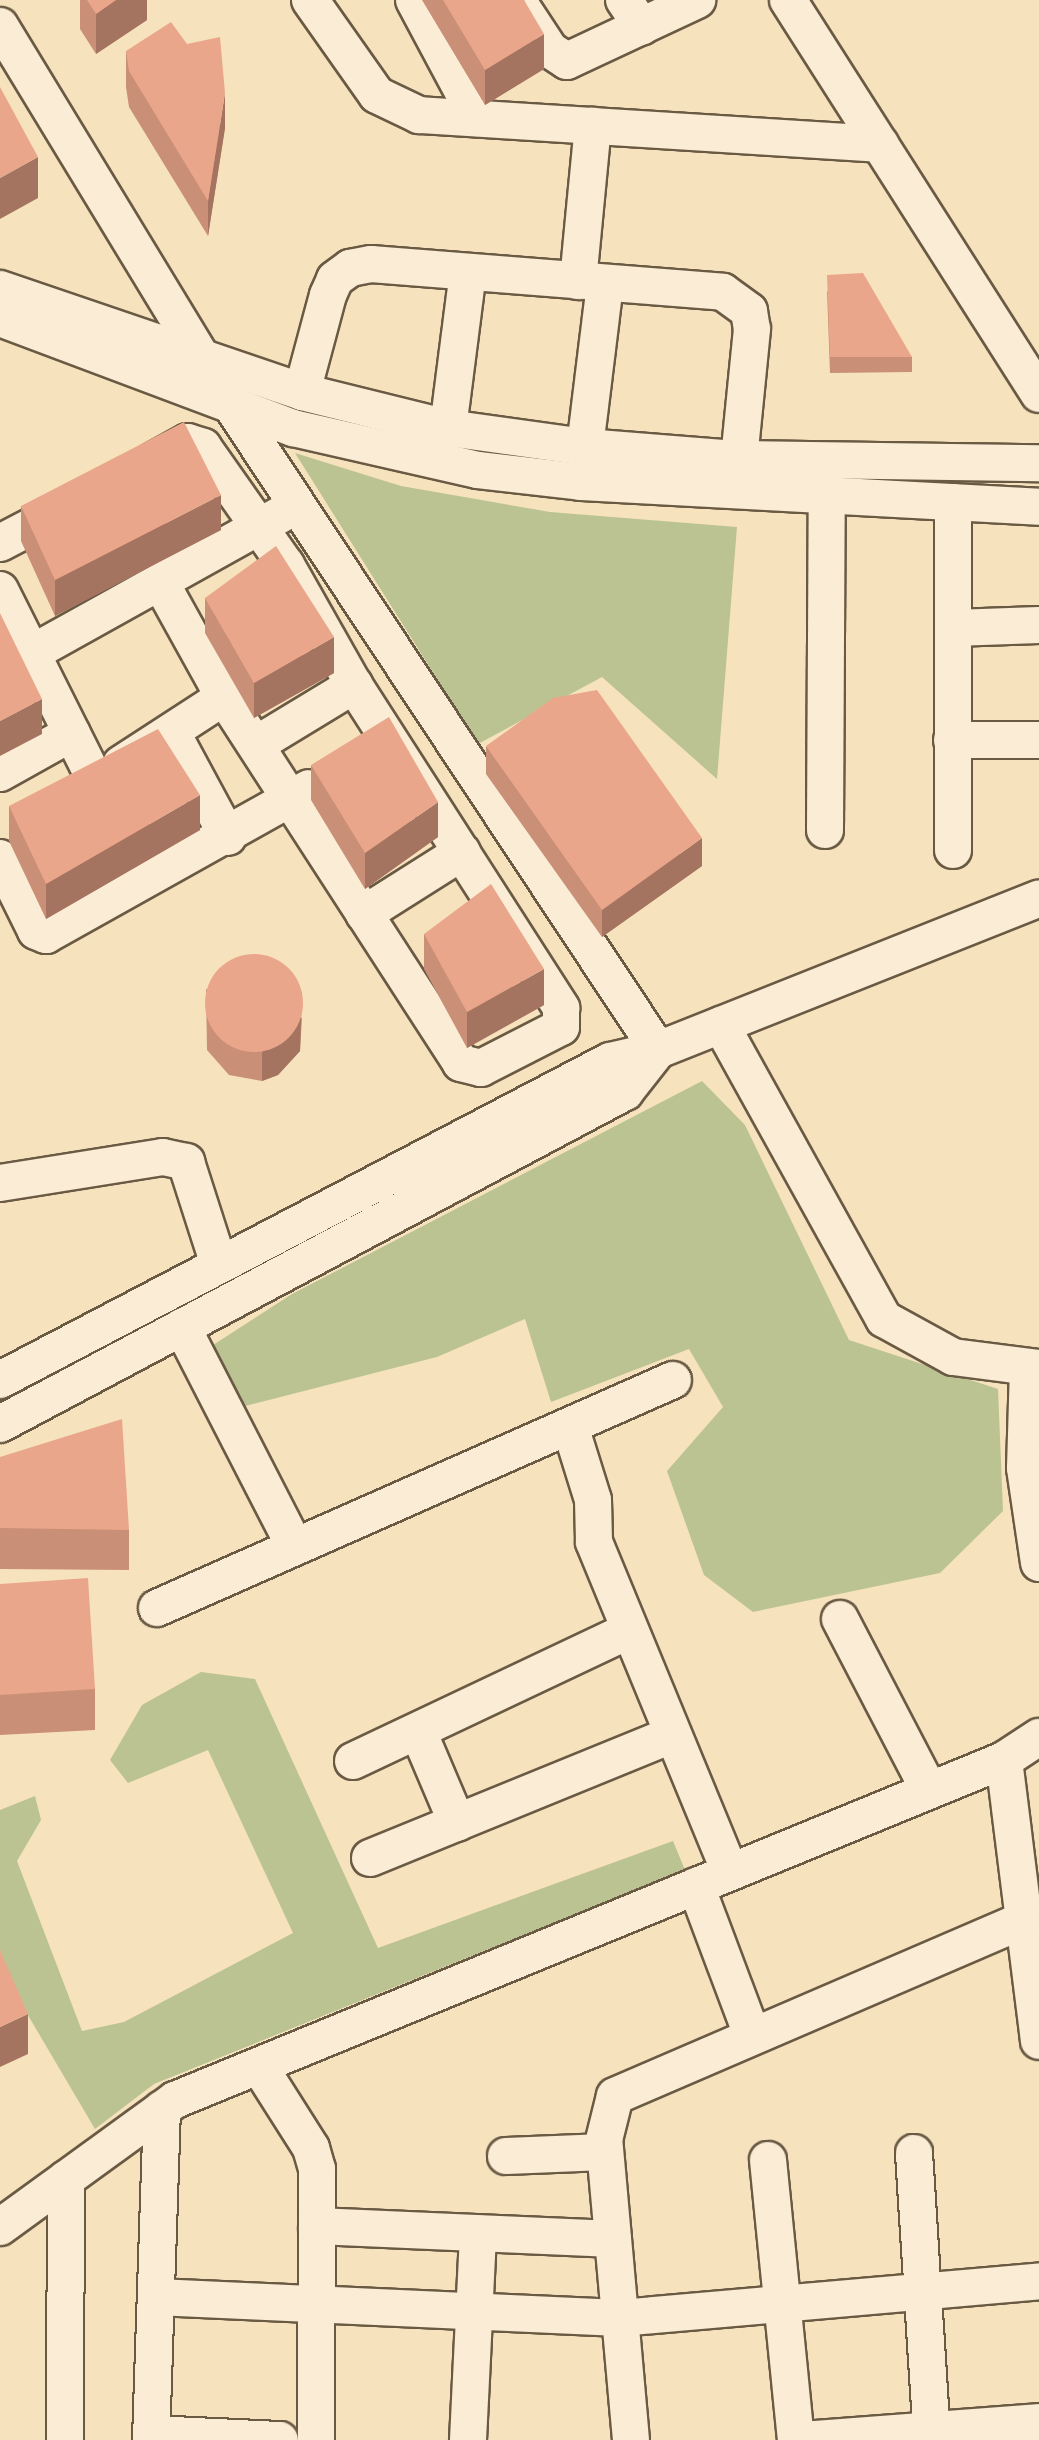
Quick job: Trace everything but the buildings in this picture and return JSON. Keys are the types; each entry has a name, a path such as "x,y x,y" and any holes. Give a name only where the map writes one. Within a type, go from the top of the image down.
{"street":[{"path":"310,0 377,95 419,115 880,144"},
{"path":"414,0 477,118"},
{"path":"517,0 550,50 567,61 633,14 697,0"},
{"path":"788,0 1039,394"},
{"path":"0,26 229,402 658,1050"},
{"path":"585,447 592,282 593,126"},
{"path":"302,392 328,295 335,279 350,268 371,264 723,292 749,311 752,329 739,459"},
{"path":"448,428 468,272"},
{"path":"0,289 200,354 302,392 448,428 585,447 739,459 1039,463"},
{"path":"0,318 293,428 478,470 581,482 1039,507"},
{"path":"0,543 188,442 198,442 260,528 274,572 354,685 363,752 462,852 482,911 561,1008 561,1027 493,1064 471,1068 461,1063 410,958 364,914 224,697 199,616 162,585"},
{"path":"825,830 827,495"},
{"path":"953,502 953,850"},
{"path":"32,653 162,585 298,504"},
{"path":"274,572 325,544"},
{"path":"0,590 72,733 81,788 172,733 224,697"},
{"path":"953,628 1039,625"},
{"path":"257,744 354,685"},
{"path":"0,773 72,733"},
{"path":"172,733 228,837"},
{"path":"952,740 1039,740"},
{"path":"5,841 36,931 46,935 228,837 363,752"},
{"path":"364,914 462,852"},
{"path":"0,1380 610,1061 658,1050 1039,898"},
{"path":"721,1025 884,1319 953,1357 1033,1367 1025,1468 1039,1563"},
{"path":"0,1424 625,1092 658,1050"},
{"path":"0,1183 163,1157 186,1162 219,1265"},
{"path":"182,1327 295,1547"},
{"path":"157,1608 673,1380"},
{"path":"570,1426 593,1500 594,1542 628,1631 730,1872"},
{"path":"840,1619 929,1790"},
{"path":"353,1761 628,1631"},
{"path":"418,1731 457,1823"},
{"path":"370,1858 672,1735"},
{"path":"0,2227 162,2109 259,2066 1004,1760 1039,1737"},
{"path":"1004,1760 1039,2041"},
{"path":"696,1886 752,2035"},
{"path":"631,2440 605,2152 608,2111 615,2096 1024,1920"},
{"path":"259,2066 311,2148 317,2169 316,2440"},
{"path":"162,2109 152,2437 280,2440"},
{"path":"506,2156 605,2152"},
{"path":"914,2153 932,2436"},
{"path":"768,2160 798,2440 932,2436 1039,2422"},
{"path":"65,2440 66,2179"},
{"path":"317,2226 613,2239"},
{"path":"468,2440 478,2233"},
{"path":"156,2297 620,2318 782,2301 1039,2281"}],"green space":[{"path":"295,453 401,486 550,512 737,527 717,779 602,677 478,744"},
{"path":"702,1081 745,1125 849,1340 998,1389 1003,1511 940,1573 753,1612 704,1575 667,1471 723,1407 689,1349 551,1402 525,1319 437,1357 237,1408 210,1347 292,1294"},
{"path":"201,1672 255,1679 378,1948 673,1841 685,1870 154,2084 95,2129 29,2017 0,1955 0,1810 35,1796 41,1820 17,1861 82,2031 124,2022 293,1933 208,1750 128,1783 110,1760 142,1705"}]}
